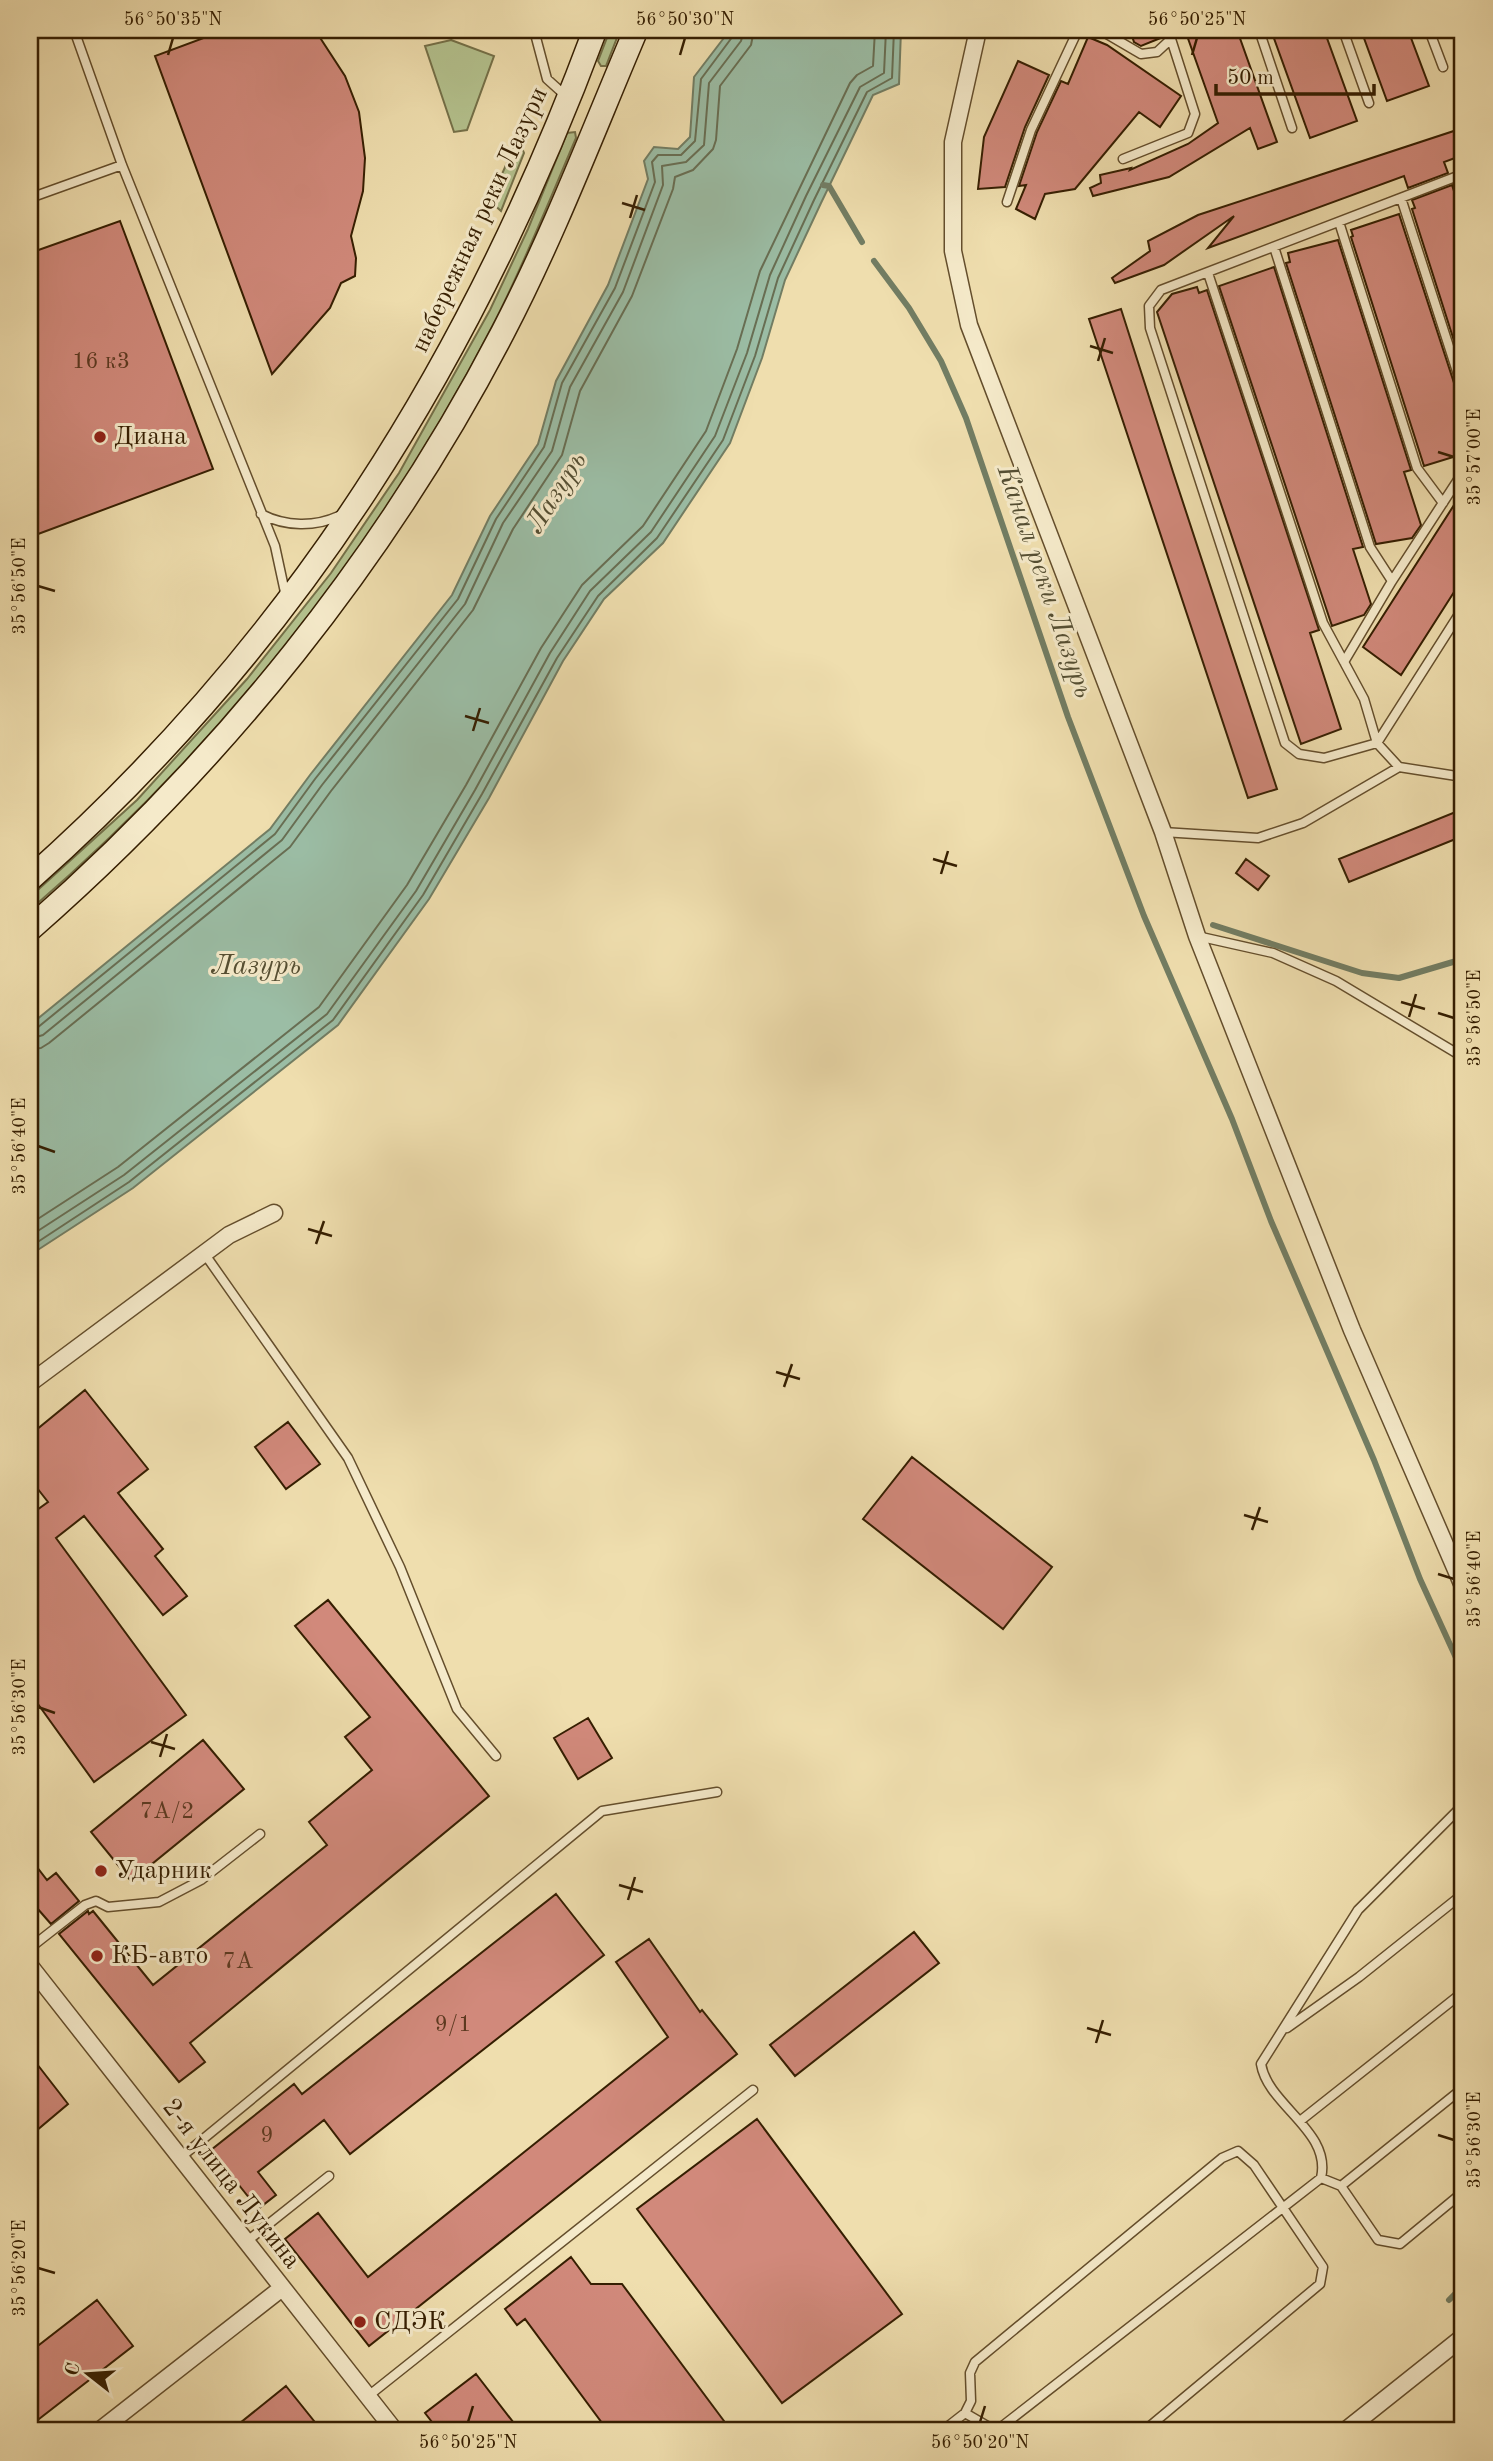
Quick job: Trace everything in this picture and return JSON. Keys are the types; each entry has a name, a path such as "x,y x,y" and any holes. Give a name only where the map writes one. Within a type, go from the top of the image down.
{"main road":[{"name":"набережная реки Лазури","path":"30,879 82,832 163,750 287,603 355,509 410,423 461,334 506,243 565,108 595,30"},
{"path":"30,929 121,845 215,747 301,643 367,554 435,451 502,334 551,234 636,30"},
{"path":"583,62 590,75 598,79 608,79 617,74"},
{"path":"565,108 569,113 583,114 590,119 594,132"}],"street":[{"path":"978,30 953,142 953,251 969,326 1163,832 1197,936 1352,1330 1463,1586"},
{"path":"30,1383 229,1235 274,1213"},
{"name":"2-я улица Лукина","path":"30,1968 395,2431"},
{"path":"99,2431 282,2288"},
{"path":"1345,2431 1463,2337"}],"lane":[{"path":"74,30 122,165 275,547 287,603"},
{"path":"534,30 547,79 565,108"},
{"path":"1007,202 1031,130 1077,30"},
{"path":"1101,30 1141,54 1157,52 1171,40"},
{"path":"1123,159 1188,133 1195,114 1168,30"},
{"path":"1259,30 1292,128"},
{"path":"1343,30 1369,103"},
{"path":"1429,30 1443,67"},
{"path":"30,198 122,165"},
{"path":"1463,174 1161,290 1149,306 1150,328 1285,743 1299,754 1324,758 1377,743 1463,608"},
{"path":"1401,198 1463,390"},
{"path":"1339,222 1417,468 1443,503"},
{"path":"1274,247 1370,547 1392,580"},
{"path":"1208,273 1323,623 1364,699 1377,743 1399,767"},
{"path":"1344,662 1392,580 1463,472"},
{"path":"261,514 281,522 314,524 327,522 355,509"},
{"path":"1163,832 1258,838 1303,823 1399,767 1463,776"},
{"path":"1197,936 1273,953 1324,976 1463,1056"},
{"path":"204,1253 348,1458 400,1567 457,1709 496,1756"},
{"path":"180,2158 602,1811 717,1792"},
{"path":"965,2413 996,2431 1321,2178 1324,2164 1306,2128 1263,2078 1261,2064 1358,1910 1463,1805"},
{"path":"30,1948 85,1905 96,1901 108,1907 159,1902 201,1880 260,1834"},
{"path":"1282,2031 1359,1977 1463,1894"},
{"path":"1300,2121 1463,1992"},
{"path":"1340,2186 1463,2088"},
{"path":"368,2397 753,2090"},
{"path":"942,2431 965,2413 971,2400 970,2373 975,2362 1222,2158 1238,2151 1254,2165 1323,2267 1320,2284 1144,2431"},
{"path":"246,2242 329,2176"},
{"path":"1321,2178 1340,2186 1378,2240 1400,2244 1463,2192"}],"shaded area":[{"path":"610,30 620,30 606,66 601,66 598,61"},
{"path":"451,40 494,56 467,130 454,132 425,46"},
{"path":"575,132 576,138 547,207 495,321 450,404 401,485 348,563 231,711 100,847 30,910 30,897 137,800 247,679 331,573 399,473 490,310 528,229 567,133"},
{"path":"518,138 524,153 501,211 490,201"}],"water":[{"name":"Лазурь","path":"730,30 901,30 899,84 873,95 821,203 785,280 762,358 730,443 663,543 604,599 563,661 489,798 429,899 338,1025 133,1188 30,1255 30,1025 270,829 452,595 490,516 538,444 556,381 608,285 648,179 644,161 654,147 678,149 690,137 694,77"}],"building":[{"path":"225,30 315,30 345,76 359,112 365,158 363,191 351,236 356,258 355,276 341,283 330,308 272,374 155,56"},
{"path":"1130,30 1162,30 1163,37 1141,46 1134,42"},
{"path":"1185,30 1237,30 1277,142 1258,149 1250,128 1169,177 1093,196 1090,188 1101,183 1100,175 1131,168 1130,170 1188,144 1218,123"},
{"path":"1271,30 1324,30 1357,121 1310,138"},
{"path":"1361,30 1408,30 1429,86 1387,101"},
{"path":"1088,37 1107,45 1181,96 1160,127 1139,112 1075,189 1045,194 1035,219 1016,209 1026,185 1019,186 1037,132 1061,81 1068,84"},
{"path":"1018,61 1049,75 1025,127 1005,187 978,189 984,137"},
{"path":"1463,128 1463,155 1444,162 1448,173 1408,188 1404,176 1208,248 1234,216 1164,265 1115,283 1112,278 1150,251 1148,241 1198,215"},
{"path":"1452,185 1463,219 1463,369 1412,209 1415,208 1412,200"},
{"path":"1399,214 1457,392 1463,396 1463,412 1458,413 1463,430 1463,454 1424,466 1351,237 1351,230"},
{"path":"120,221 213,469 30,537 30,253"},
{"path":"1338,240 1411,470 1404,472 1421,525 1412,538 1376,544 1286,263 1290,262 1288,253"},
{"path":"1274,267 1363,547 1353,549 1371,604 1364,615 1332,626 1219,286"},
{"path":"1197,287 1199,293 1207,290 1319,630 1310,633 1341,729 1301,744 1157,312 1172,294"},
{"path":"1121,309 1277,789 1248,798 1089,319"},
{"path":"1463,491 1463,578 1401,675 1363,647"},
{"path":"1463,809 1463,836 1349,882 1339,859"},
{"path":"1246,859 1269,876 1258,890 1236,873"},
{"path":"85,1390 148,1469 118,1493 163,1549 155,1556 187,1596 163,1615 84,1516 56,1538 186,1715 94,1782 30,1693 30,1515 48,1502 30,1479 30,1435"},
{"path":"288,1422 320,1464 286,1489 255,1447"},
{"path":"912,1457 1052,1567 1003,1629 863,1519"},
{"path":"328,1600 489,1796 190,2043 205,2062 179,2082 59,1934 88,1911 89,1914 93,1911 153,1985 327,1845 309,1822 372,1770 345,1737 370,1717 295,1626"},
{"path":"588,1718 612,1758 578,1779 554,1738"},
{"path":"203,1740 244,1789 131,1881 91,1832"},
{"path":"30,1858 47,1880 56,1873 79,1901 51,1924 30,1900"},
{"path":"556,1894 604,1955 350,2154 324,2120 258,2172 276,2195 258,2209 211,2150 294,2084 302,2094"},
{"path":"914,1932 939,1963 795,2076 770,2045"},
{"path":"649,1939 700,2012 702,2010 737,2054 369,2346 285,2239 318,2213 368,2277 668,2037 616,1962"},
{"path":"30,2055 68,2104 30,2136"},
{"path":"757,2119 902,2314 782,2403 637,2209"},
{"path":"571,2257 591,2284 622,2284 724,2421 711,2431 608,2431 525,2319 517,2325 505,2309"},
{"path":"97,2300 133,2346 30,2426 30,2352"},
{"path":"476,2374 520,2431 439,2431 425,2413"},
{"path":"286,2386 322,2431 230,2431"}],"waterway":[{"path":"823,185 829,186 862,242"},
{"path":"874,261 909,308 941,361 966,418 1068,717 1144,916 1374,1460 1420,1579 1463,1673"},
{"name":"Канал реки Лазурь","path":"1213,925 1362,973 1399,978 1463,959"},
{"path":"1449,2300 1463,2286"}],"place":[{"name":"Диана","path":"100,437"},
{"name":"Ударник","path":"101,1871"},
{"name":"КБ-авто","path":"97,1956"},
{"name":"СДЭК","path":"360,2322"}]}
